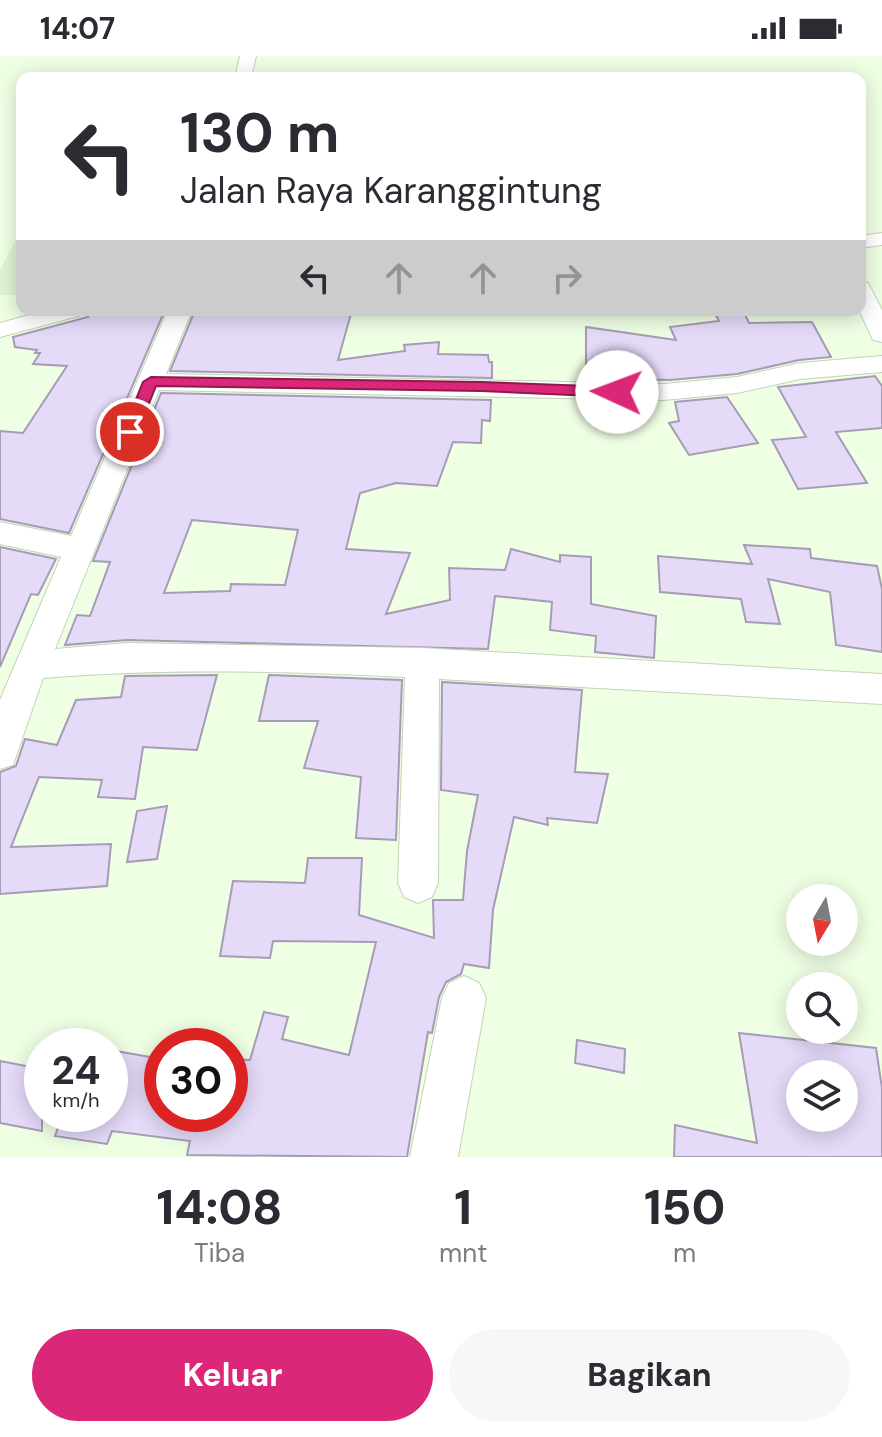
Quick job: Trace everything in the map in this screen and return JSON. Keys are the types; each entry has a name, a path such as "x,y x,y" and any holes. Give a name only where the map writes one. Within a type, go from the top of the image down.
{"street":[{"path":"866,301 882,335"},
{"path":"4,333 56,316"},
{"path":"0,753 17,685 79,549 178,316"},
{"path":"151,382 664,392 737,385 800,371 882,364"},
{"path":"0,533 79,549"},
{"path":"17,685 127,657 422,662 882,689"},
{"path":"418,883 422,662"},
{"path":"434,1157 464,998"}],"shaded area":[{"path":"16,239 16,295 0,295 0,270"}],"building":[{"path":"162,316 69,533 0,519 0,431 23,433 67,366 33,364 40,353 15,347 13,337 88,317"},
{"path":"193,316 350,316 338,360 405,351 404,345 439,342 438,354 488,355 489,362 492,362 492,378 170,371"},
{"path":"716,316 746,316 749,323 812,322 831,357 799,360 737,374 670,380 586,378 586,327 676,340 670,327 719,321"},
{"path":"875,376 882,386 882,428 836,432 867,483 798,489 772,440 806,437 778,387"},
{"path":"161,393 491,400 490,421 482,420 481,443 453,442 437,486 396,483 360,493 346,549 410,553 386,614 450,600 449,568 505,570 511,549 560,562 560,555 591,557 591,604 656,616 654,658 595,652 596,636 550,630 552,602 495,596 488,649 127,640 65,645 77,615 90,616 110,562 93,561","holes":["192,520 298,530 285,585 231,584 230,591 164,593"]},
{"path":"727,397 758,443 689,455 669,423 679,421 675,402"},
{"path":"744,545 810,549 811,558 877,566 882,589 882,652 836,645 830,592 768,579 780,624 746,622 741,599 660,592 658,556 752,564"},
{"path":"0,547 56,559 38,595 31,594 0,667"},
{"path":"217,675 197,750 143,747 135,799 98,797 102,780 39,777 11,847 111,844 107,886 0,894 0,772 16,766 25,739 57,745 76,700 121,697 125,676"},
{"path":"269,675 402,680 396,840 356,838 361,777 304,768 318,721 259,721"},
{"path":"442,682 582,690 575,772 608,774 597,823 547,818 548,825 514,817 493,910 489,968 464,964 461,974 446,982 439,997 432,1033 428,1032 407,1157 187,1155 190,1141 120,1132 128,1132 128,1053 144,1056 144,1132 248,1132 248,1060 264,1012 288,1017 282,1039 349,1055 376,942 273,941 270,958 220,956 233,881 305,883 308,858 362,858 359,915 434,938 433,900 463,900 467,851 478,795 441,790"},
{"path":"167,806 157,859 127,862 137,811"},
{"path":"739,1033 786,1038 786,1044 876,1048 882,1088 882,1157 674,1157 675,1125 757,1143"},
{"path":"577,1040 625,1049 624,1073 575,1063"},
{"path":"0,1061 24,1066 24,1128 0,1123"},
{"path":"56,1132 112,1132 107,1144 55,1136"}],"route":[{"path":"130,432 151,382 481,386 617,392"}]}
